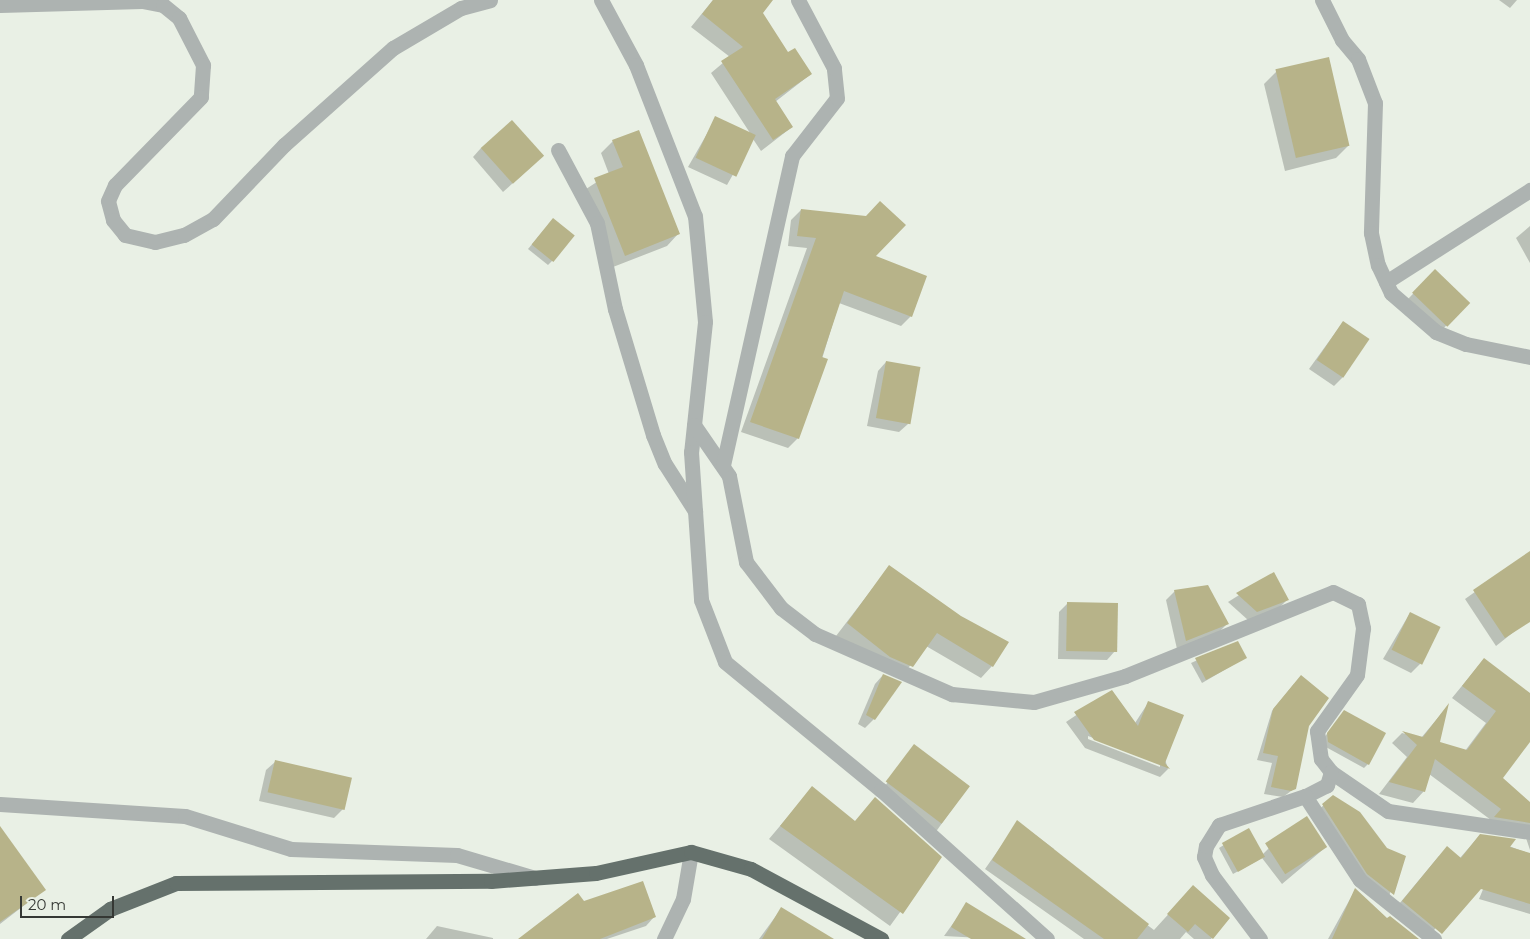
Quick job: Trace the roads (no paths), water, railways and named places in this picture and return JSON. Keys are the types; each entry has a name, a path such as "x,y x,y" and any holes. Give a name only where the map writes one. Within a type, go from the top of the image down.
{"highway":[{"path":"68,939 110,909 176,883 534,878 596,873 691,852 751,869 881,939"}],"street":[{"path":"0,5 142,1 163,5 179,18 204,65 200,97 115,185 108,201 113,220 125,234 155,242 184,235 213,219 284,145 393,48 461,8 490,0"},
{"path":"601,0 640,73 695,216 706,322 694,425 695,511 701,600 725,662 881,790 1047,939"},
{"path":"723,465 792,156 837,98 834,68 798,0"},
{"path":"1322,0 1342,40 1358,59 1375,104 1371,233 1386,282 1415,318 1436,332 1530,357"},
{"path":"558,150 597,223 615,309 653,435 665,464 695,511"},
{"path":"1386,282 1530,190"},
{"path":"694,425 723,465 733,487 746,562 781,608 815,634 952,694 1034,702 1125,676 1333,592 1358,604 1363,628 1357,675 1317,731 1321,759 1331,772 1388,811 1530,832"},
{"path":"1260,939 1212,875 1204,857 1206,846 1219,825 1305,796 1327,785 1331,772"},
{"path":"1305,796 1360,880 1434,939"},
{"path":"0,804 185,816 291,849 457,855 534,878"},
{"path":"664,939 683,899 691,852"}]}
